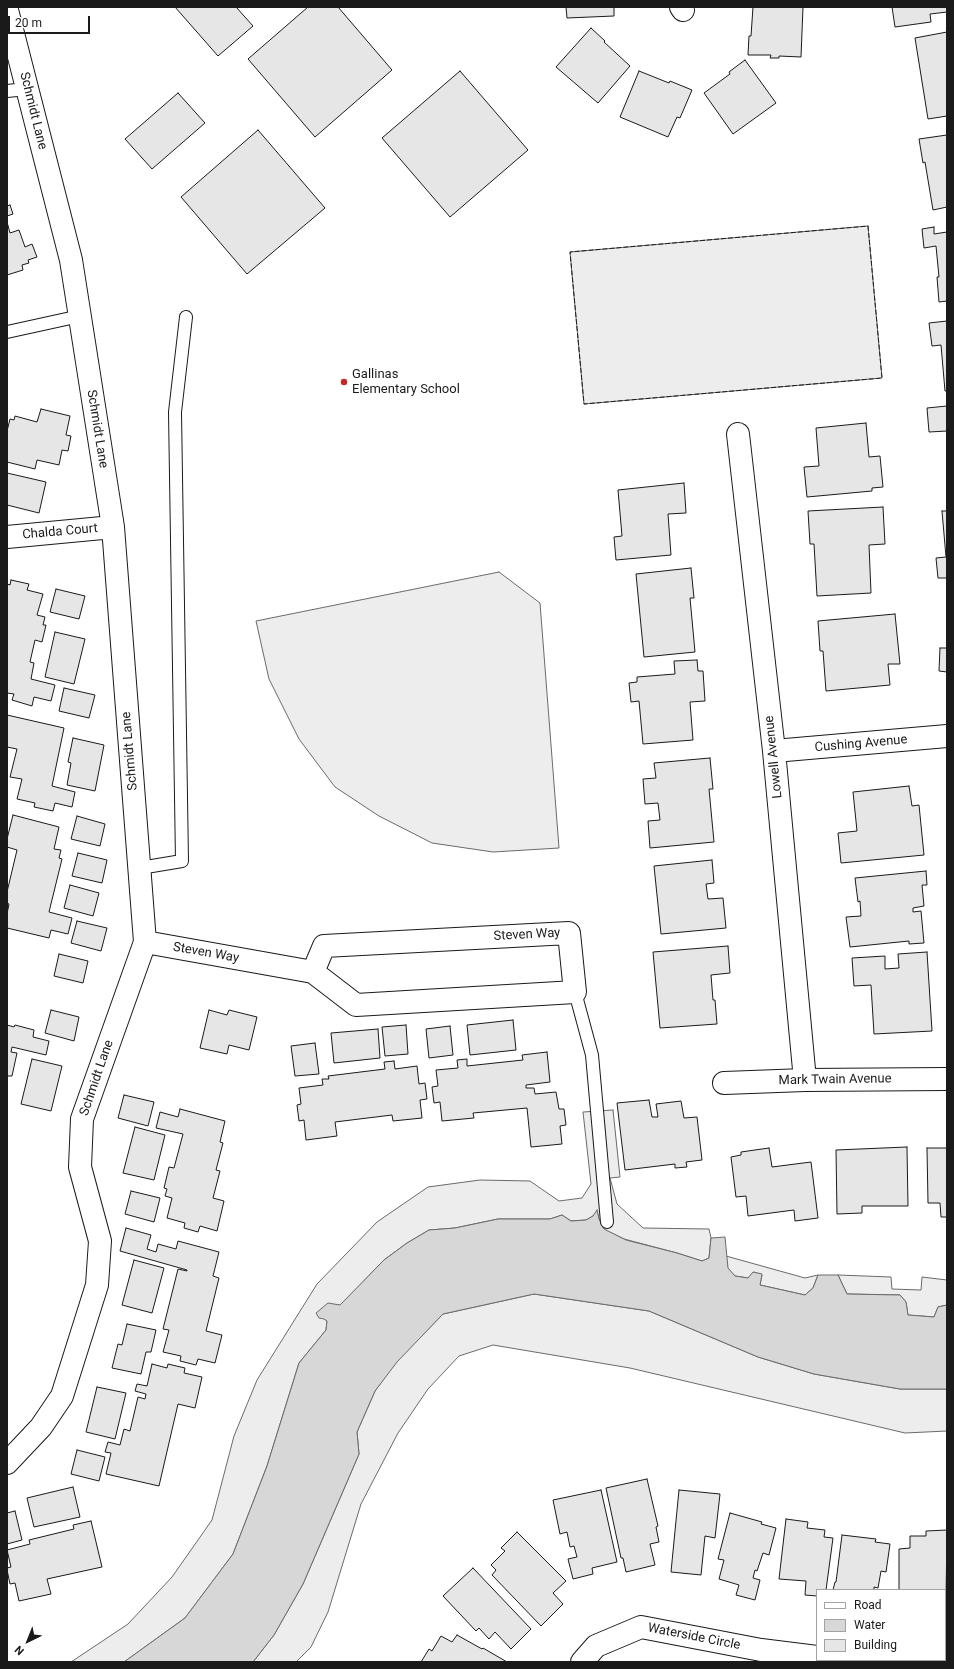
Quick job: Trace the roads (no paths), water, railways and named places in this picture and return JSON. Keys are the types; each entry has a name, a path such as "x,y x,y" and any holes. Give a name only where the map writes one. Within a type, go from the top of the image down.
{"street":[{"name":"Schmidt Lane","path":"7,10 17,90 71,260 113,527 145,942 82,1119 80,1167 100,1241 97,1285 62,1396 41,1427 7,1464"},
{"name":"Lowell Avenue","path":"738,434 774,751 805,1080"},
{"name":"Chalda Court","path":"7,537 113,527"},
{"name":"Cushing Avenue","path":"774,751 947,736"},
{"name":"Steven Way","path":"145,942 313,972 356,1005 575,992 569,933 324,946 313,972"},
{"name":"Mark Twain Avenue","path":"724,1083 805,1080 947,1079"},
{"name":"Waterside Circle","path":"582,1662 596,1646 641,1627 761,1650 816,1657"}],"lane":[{"path":"7,332 80,316"},
{"path":"140,868 182,861 175,412 186,317"},
{"path":"575,992 592,1055 607,1222"}],"water":[{"path":"597,1210 599,1219 604,1229 626,1240 702,1261 709,1258 711,1238 725,1237 728,1268 735,1276 748,1278 753,1272 762,1274 760,1285 805,1295 813,1288 818,1275 838,1275 847,1294 900,1295 906,1302 908,1315 934,1317 938,1307 947,1305 947,1389 900,1389 814,1374 758,1357 649,1311 534,1294 443,1314 397,1362 375,1391 357,1432 359,1454 303,1584 274,1635 253,1662 124,1662 185,1618 233,1554 267,1466 299,1363 326,1330 327,1321 319,1318 316,1313 328,1303 340,1305 384,1260 407,1243 429,1230 455,1228 498,1219 550,1219 562,1215 571,1221 586,1220 593,1216"}],"place":[{"name":"Gallinas Elementary School","path":"344,382"}]}
